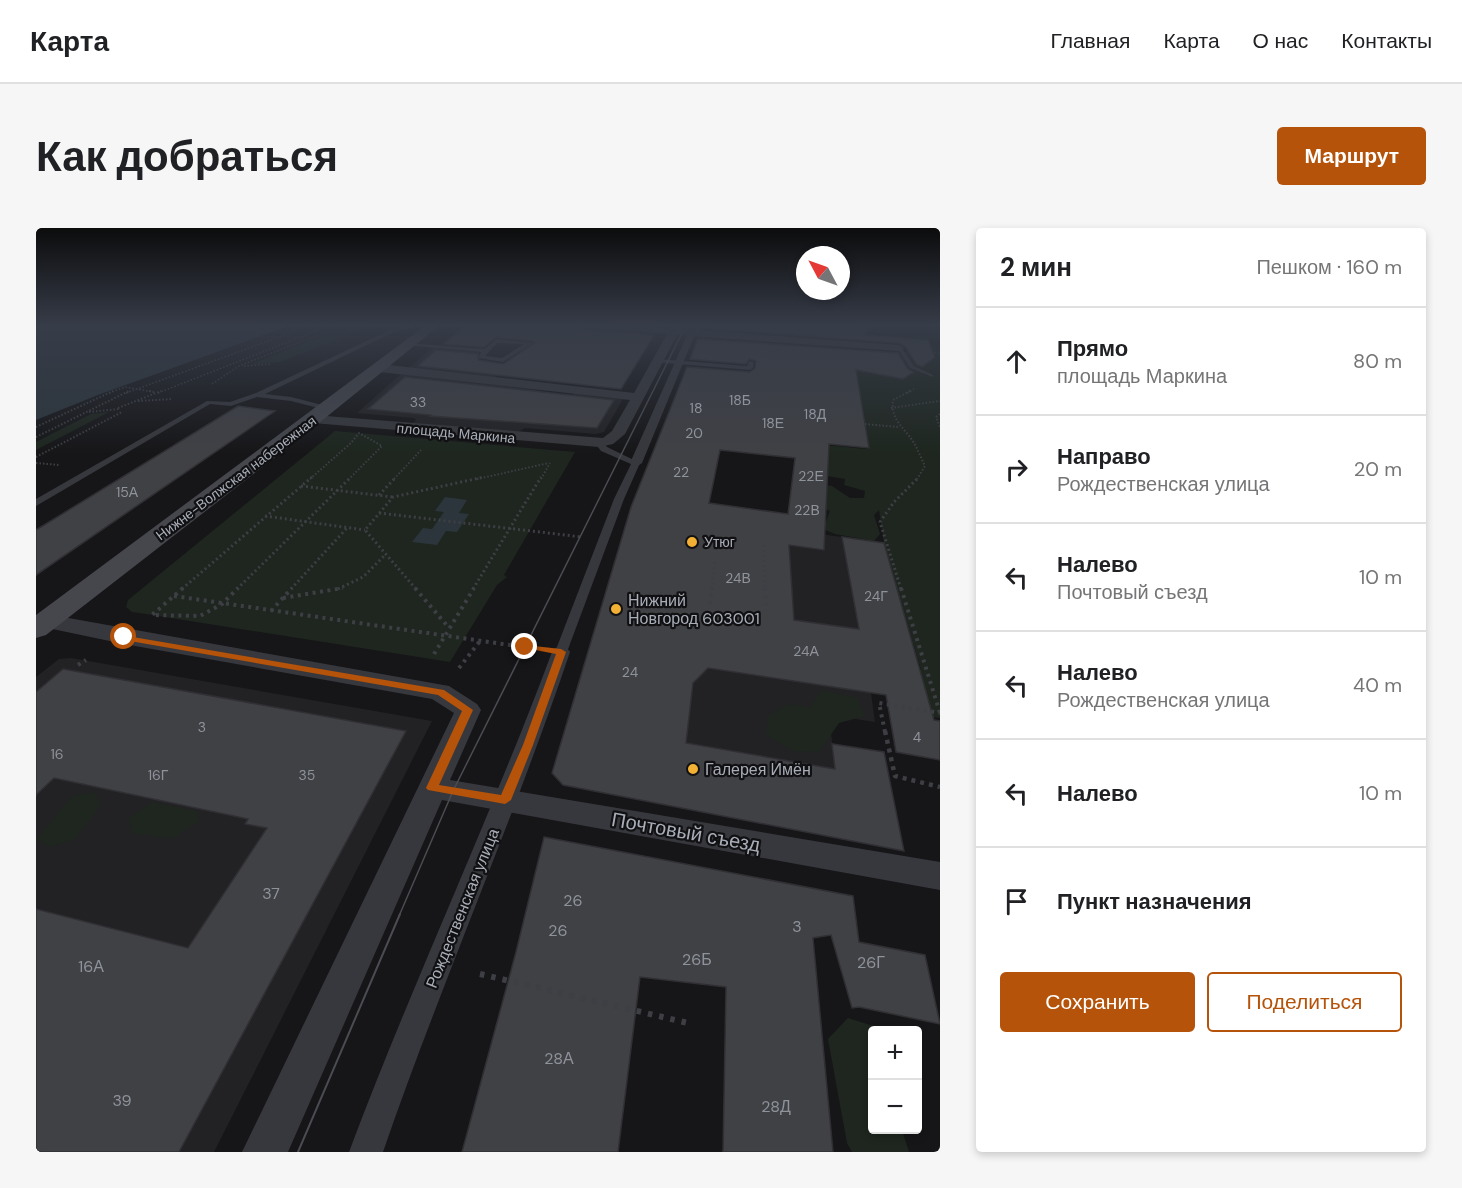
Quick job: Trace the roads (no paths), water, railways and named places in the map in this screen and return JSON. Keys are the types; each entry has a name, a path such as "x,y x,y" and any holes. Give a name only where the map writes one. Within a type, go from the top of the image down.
{"main road":[{"name":"Нижне-Волжская набережная","path":"41,625 380,368"}],"street":[{"path":"381,368 639,396"},
{"path":"598,444 618,434 653,368"},
{"name":"Рождественская улица","path":"636,463 678,368"},
{"name":"площадь Маркина","path":"320,414 598,444"},
{"path":"41,625 124,637 440,692 468,710 265,1152"},
{"name":"Рождественская улица","path":"366,1152 389,1088 528,745 561,652"},
{"name":"Почтовый съезд","path":"432,788 940,876"}],"lane":[{"path":"36,503 209,402 231,404 314,368"},
{"path":"912,368 931,376"},
{"path":"256,395 291,399 320,414"},
{"path":"598,444 636,463"},
{"name":"Рождественская улица","path":"561,652 603,540 636,463"}],"tram line":[{"path":"399,916 453,791 664,368"},
{"path":"298,1152 400,914"}],"place":[{"name":"Утюг","path":"692,542"},
{"name":"Нижний Новгород 603001","path":"616,609"},
{"name":"Галерея Имён","path":"693,769"}]}
